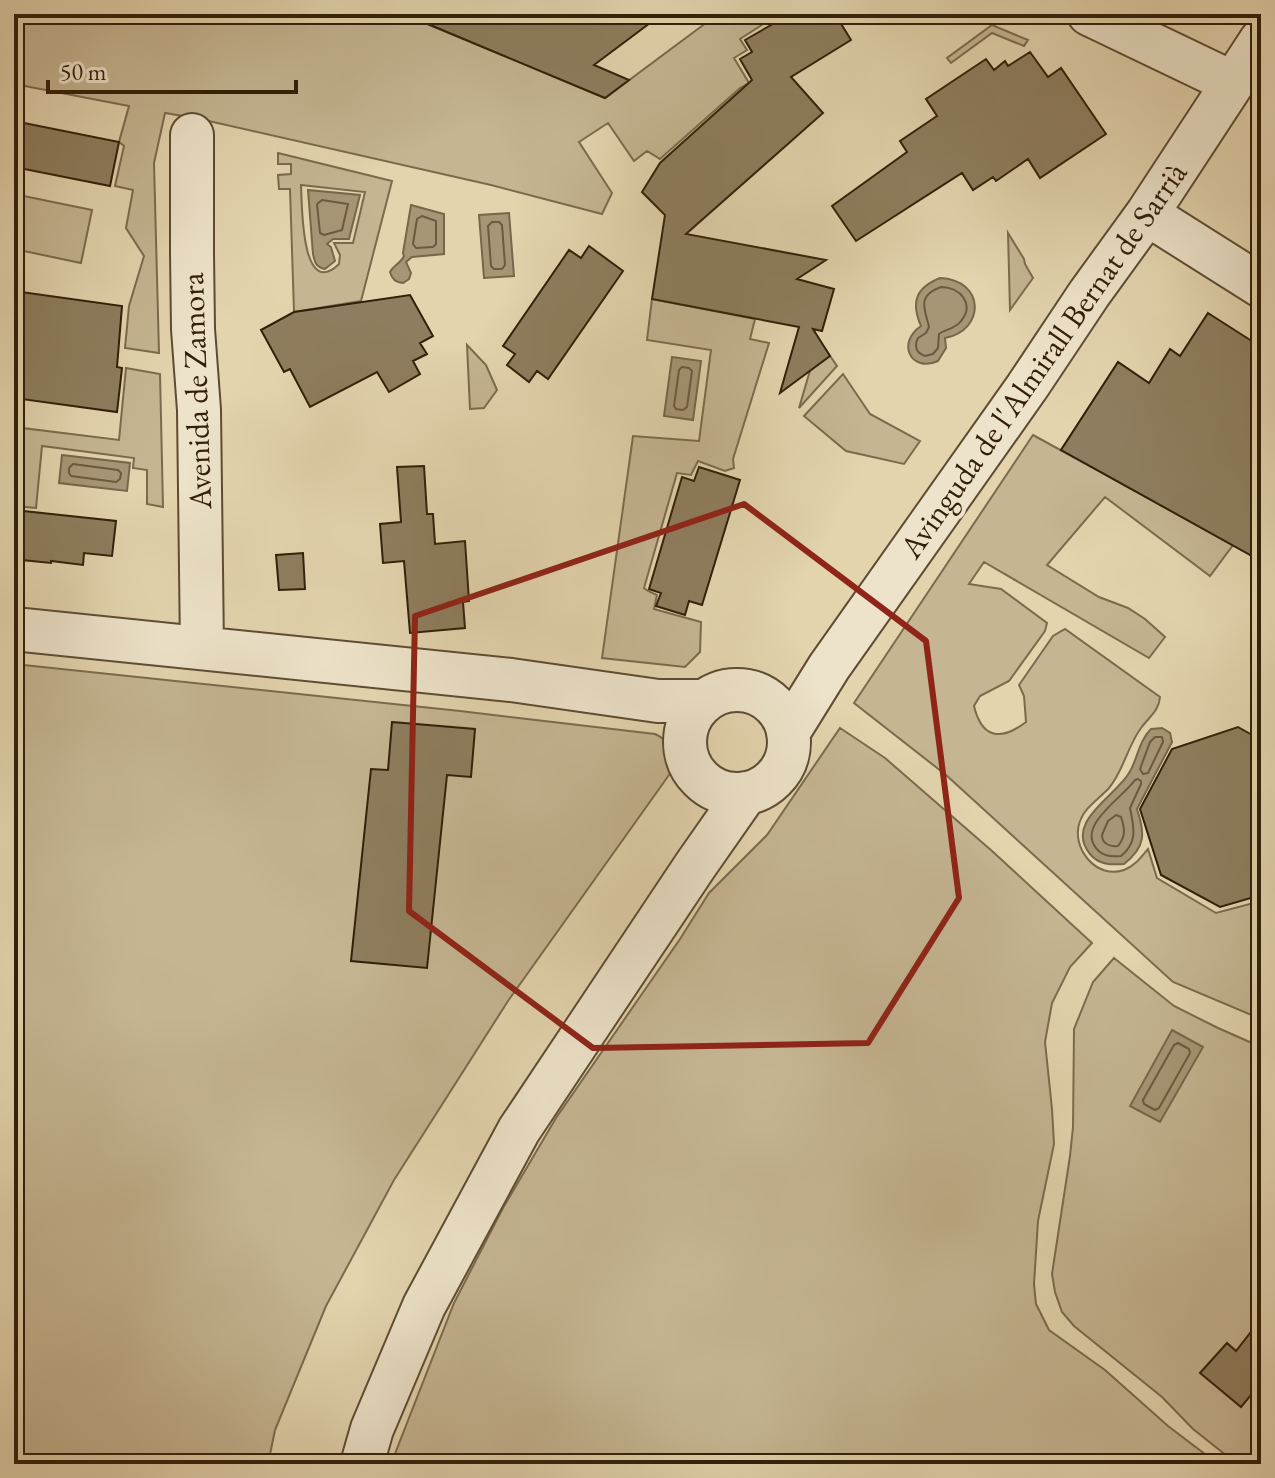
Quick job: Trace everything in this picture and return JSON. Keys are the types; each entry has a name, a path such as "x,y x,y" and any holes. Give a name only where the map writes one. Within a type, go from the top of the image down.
{"street":[{"path":"1089,14 1233,83"},
{"name":"Avinguda de l'Almirall Bernat de Sarrià","path":"788,733 821,678 1147,214 1261,40"},
{"name":"Avenida de Zamora","path":"192,135 193,329 199,410 202,648"},
{"path":"1147,214 1261,286"},
{"path":"14,629 511,680 658,701 704,701"},
{"path":"761,696 821,678"},
{"path":"737,690 761,696 780,713 788,733 785,762 776,777 746,793 729,793 712,788 699,778 689,763 685,738 693,714 704,701 719,692 737,690"},
{"path":"658,701 685,738"},
{"path":"699,778 712,840"},
{"path":"362,1464 372,1429 424,1306 519,1130 746,793"}],"highlighted area":[{"path":"744,504 926,641 959,898 868,1043 593,1048 409,911 415,616"}],"shaded area":[{"path":"14,14 403,14 605,98 718,14 763,14 768,21 740,39 747,50 734,58 749,83 660,159 647,151 634,161 608,123 579,142 612,193 602,214 491,185 165,113 154,163 159,353 125,348 129,306 144,256 126,228 133,190 115,186 124,146 119,142 129,106 14,84"},
{"path":"992,25 1028,40 1024,46 992,33 951,63 947,58"},
{"path":"278,153 392,181 361,301 294,312 290,189 279,189 278,175 291,174 291,164 278,164","holes":["301,185 365,192 353,243 334,243 340,255 339,264 326,272 317,270 306,246"]},
{"path":"14,194 92,210 81,263 14,249"},
{"path":"1008,233 1033,278 1010,310"},
{"path":"652,299 755,319 750,339 769,343 733,459 734,468 725,471 698,461 691,475 677,473 644,588 657,595 654,609 701,622 700,652 685,667 602,658 633,436 699,441 711,350 647,340"},
{"path":"819,340 837,366 799,408"},
{"path":"467,345 486,365 497,390 484,408 470,409"},
{"path":"126,368 160,374 163,507 147,504 147,470 133,468 134,458 42,446 36,508 14,506 14,427 119,440"},
{"path":"843,374 870,414 920,441 904,464 846,451 804,416"},
{"path":"1033,435 1233,545 1210,576 1105,497 1047,565 1099,597 1128,608 1165,637 1149,658 984,562 969,584 1001,589 1047,623 1045,631 1009,681 980,696 974,706 978,717 987,731 994,734 1008,732 1026,722 1024,696 1019,685 1053,636 1065,629 1160,697 1156,710 1136,735 1114,781 1082,816 1078,831 1082,851 1095,866 1114,872 1131,866 1148,849 1157,878 1216,913 1261,901 1261,1019 1173,982 946,775 854,703"},
{"path":"14,664 655,734 667,742 673,754 675,764 669,775 508,1001 394,1180 326,1306 275,1430 268,1464 14,1464"},
{"path":"840,728 885,758 1092,943 1070,967 1052,1003 1045,1042 1054,1144 1038,1221 1034,1284 1036,1304 1049,1330 1105,1370 1168,1426 1218,1464 391,1464 454,1303 503,1208 556,1118 709,893 767,835"},
{"path":"1114,958 1174,1006 1261,1047 1261,1464 1230,1464 1232,1460 1193,1429 1162,1397 1074,1326 1062,1312 1055,1292 1052,1274 1073,1127 1074,1029 1093,982"}],"water":[{"path":"308,190 360,195 349,239 333,239 327,244 335,261 325,269 316,264 313,254"},
{"path":"411,205 444,214 444,254 412,257 406,262 411,273 409,279 403,283 394,280 390,272 404,256"},
{"path":"509,213 514,276 484,278 479,215"},
{"path":"940,278 966,287 975,306 973,316 968,326 945,338 946,348 938,361 920,363 914,360 908,348 913,333 921,326 916,310 917,297 925,286"},
{"path":"672,357 701,361 693,420 664,416"},
{"path":"62,455 130,463 127,491 59,483"},
{"path":"1162,728 1170,733 1172,742 1137,809 1142,832 1140,845 1124,864 1101,862 1090,854 1084,842 1083,831 1087,821 1129,773 1151,729"},
{"path":"1172,1030 1203,1047 1160,1122 1130,1106"}],"building":[{"path":"404,14 662,14 594,65 629,80 605,98"},
{"path":"763,14 835,14 851,40 791,77 823,113 686,234 826,260 797,279 834,289 822,331 813,329 830,356 780,393 799,327 652,299 665,215 642,192 660,163 752,80 740,59 752,52 745,40 771,25"},
{"path":"1030,52 1048,77 1061,68 1106,134 1040,178 1028,159 996,181 993,177 973,190 962,173 856,241 832,206 907,152 900,141 937,116 926,99 986,59 994,70 1005,61 1008,66"},
{"path":"14,121 119,142 110,186 14,167"},
{"path":"589,246 623,271 548,379 537,371 529,382 507,365 515,354 503,346 569,250 581,258"},
{"path":"14,291 122,306 117,367 122,368 117,412 14,398"},
{"path":"410,295 433,336 420,343 427,354 413,361 420,374 389,392 377,372 310,407 290,369 284,372 261,330 294,312"},
{"path":"1208,313 1261,347 1261,561 1061,450 1118,362 1149,383 1170,349 1180,356"},
{"path":"424,466 427,514 433,514 435,544 465,541 469,601 463,602 465,628 410,633 404,561 383,563 380,524 401,522 397,467"},
{"path":"699,467 740,480 702,605 689,601 685,615 656,606 661,593 649,589 682,477 694,481"},
{"path":"14,510 116,521 112,556 84,553 83,565 22,560 24,546 14,544"},
{"path":"303,553 305,589 279,590 276,555"},
{"path":"392,722 475,729 471,777 447,775 427,968 351,961 371,769 388,770"},
{"path":"1238,727 1261,740 1261,895 1220,907 1161,875 1140,809 1172,749"},
{"path":"1261,1319 1261,1383 1241,1407 1200,1373 1227,1343 1236,1351"}]}
